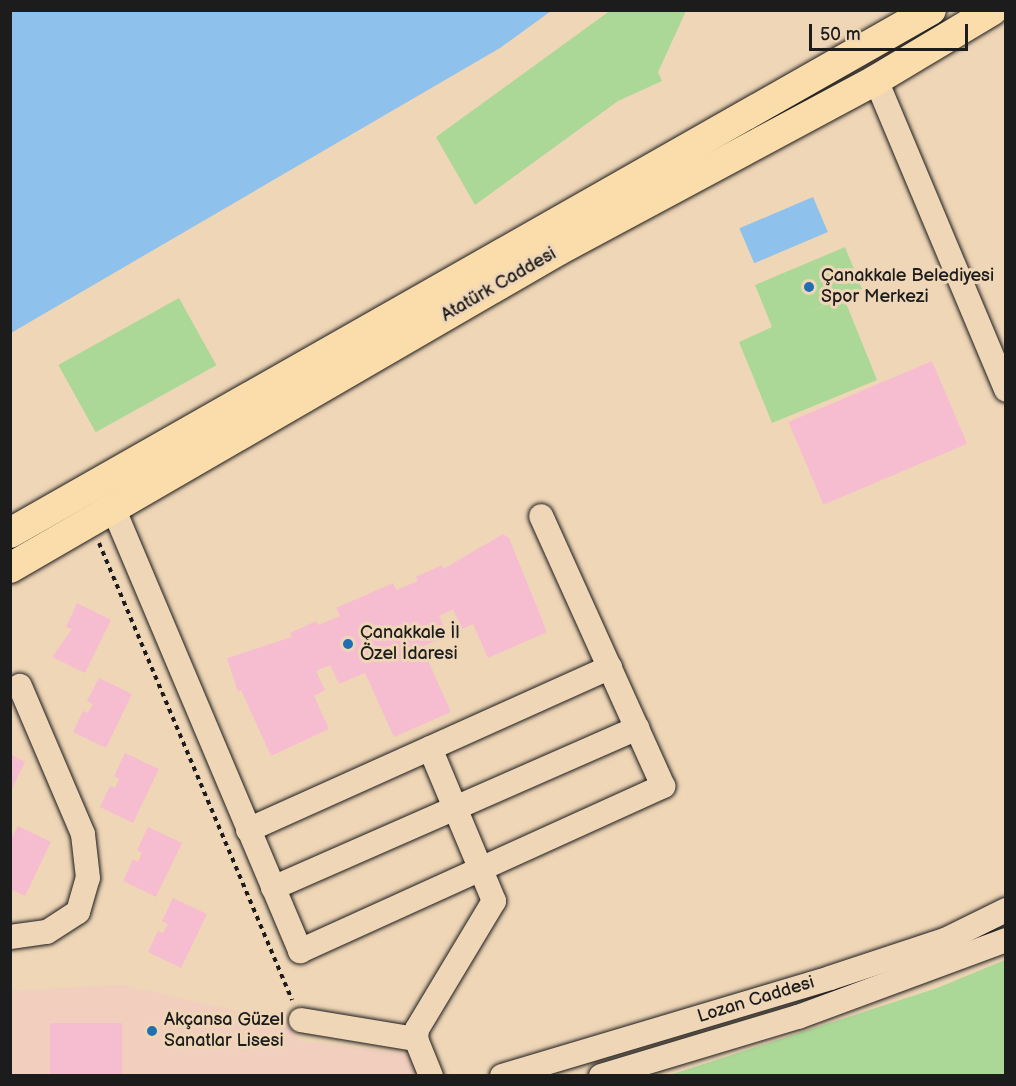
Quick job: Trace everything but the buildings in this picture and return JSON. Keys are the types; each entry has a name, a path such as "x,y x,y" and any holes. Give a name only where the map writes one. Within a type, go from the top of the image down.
{"main road":[{"name":"Atatürk Caddesi","path":"10,533 931,10"},
{"name":"Atatürk Caddesi","path":"10,568 559,250 876,80 993,10"}],"street":[{"path":"876,80 1005,390"},
{"path":"102,516 248,830 300,951 663,786 541,516"},
{"path":"248,830 610,667"},
{"path":"10,937 47,932 78,912 88,878 83,834 20,687"},
{"path":"273,888 637,728"},
{"path":"430,748 494,901 417,1029 416,1039 431,1076"},
{"name":"Lozan Caddesi","path":"502,1076 830,978 945,940 1005,910"},
{"name":"Lozan Caddesi","path":"601,1076 798,1017 1005,940"},
{"path":"301,1020 416,1039"}],"path":[{"path":"102,516 301,1020"}],"shaded area":[{"name":"Akçansa Güzel Sanatlar Lisesi","path":"121,985 288,1022 299,1041 415,1055 417,1075 11,1076 11,991"}],"green space":[{"path":"611,10 686,11 658,72 662,81 618,101 475,205 436,137"},
{"path":"845,247 862,289 809,312 844,298 877,380 772,423 739,342 772,327 755,285"},
{"path":"179,298 216,365 96,432 58,365"},
{"path":"1005,960 1005,1075 670,1075 937,988"}],"water":[{"path":"11,10 551,11 500,48 11,333"},
{"path":"813,197 828,232 754,263 739,228"}],"place":[{"name":"Çanakkale Belediyesi Spor Merkezi","path":"809,287"},
{"name":"Çanakkale İl Özel İdaresi","path":"348,644"},
{"name":"Akçansa Güzel Sanatlar Lisesi","path":"152,1031"}]}
